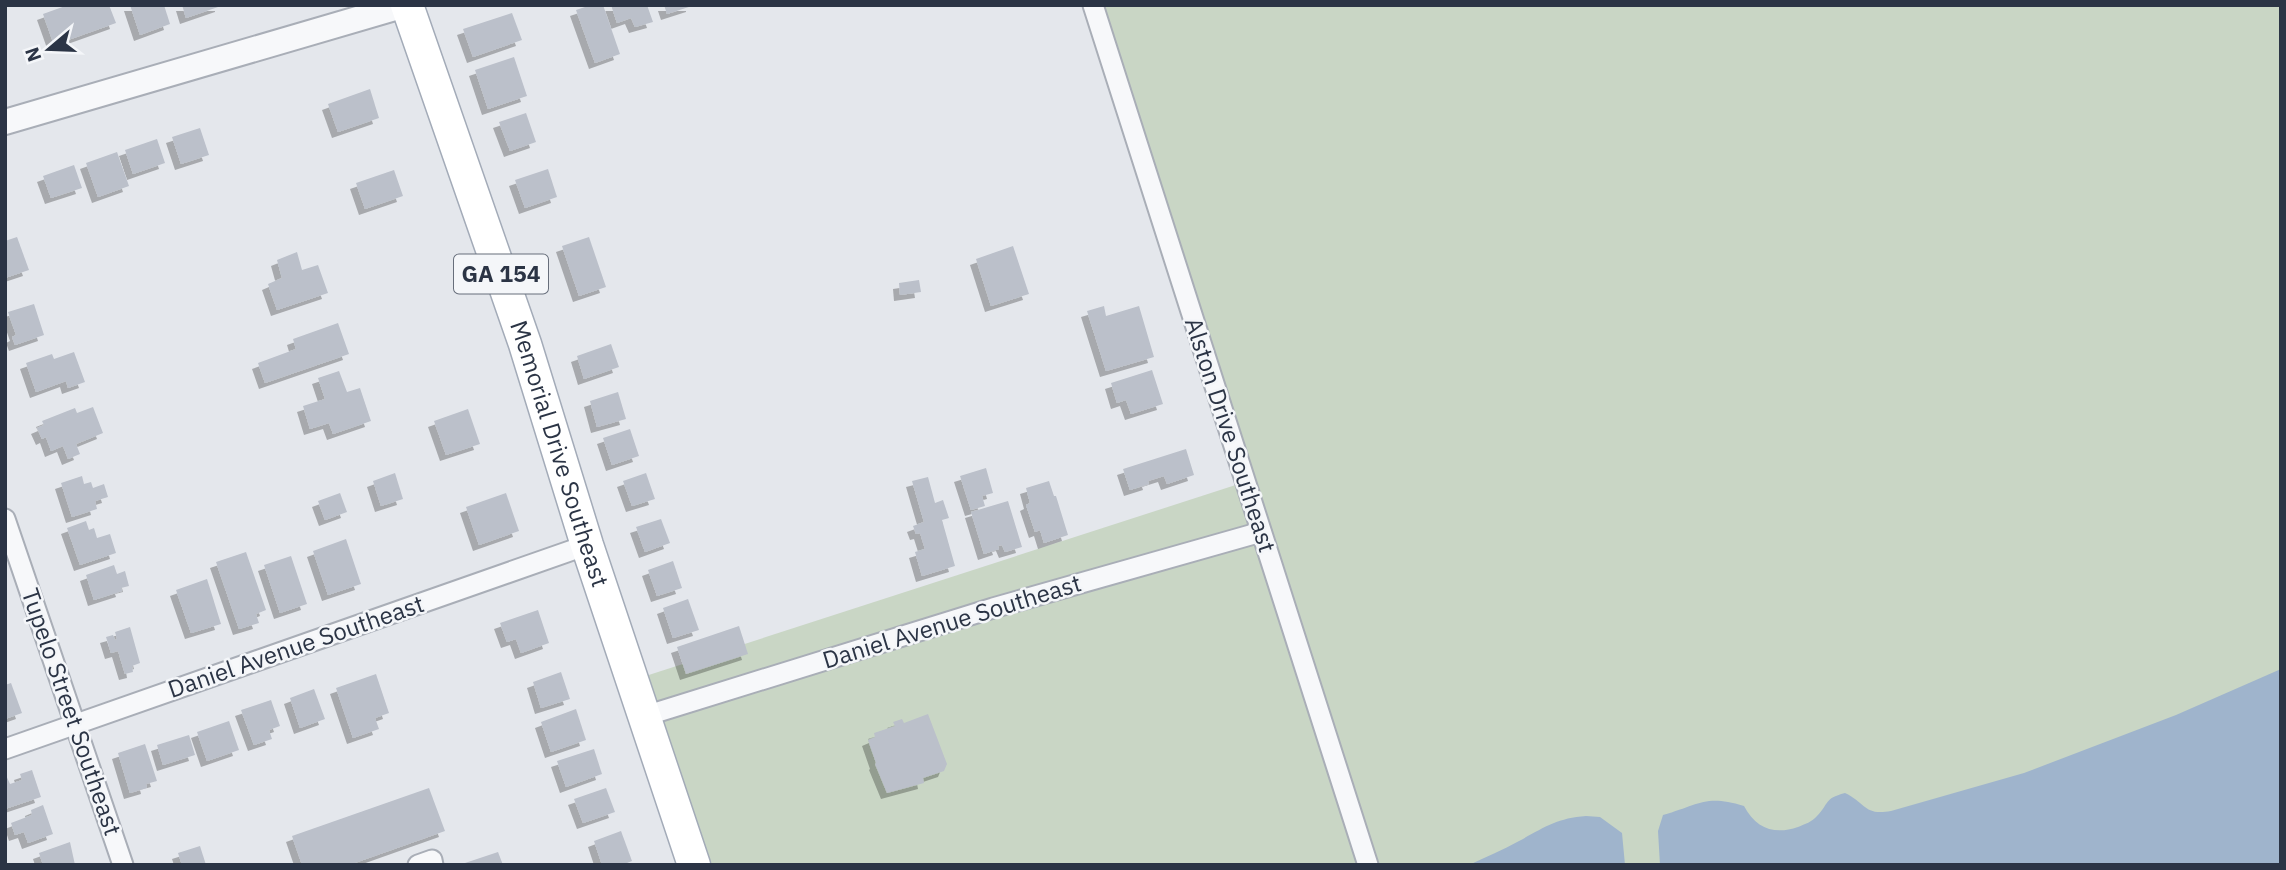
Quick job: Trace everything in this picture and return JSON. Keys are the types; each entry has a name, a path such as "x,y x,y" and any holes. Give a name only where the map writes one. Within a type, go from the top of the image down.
{"main road":[{"name":"Memorial Drive Southeast","path":"406,5 525,344 587,545 694,865"}],"street":[{"path":"5,122 406,5"},
{"name":"Alston Drive Southeast","path":"1093,5 1368,865"},
{"name":"Tupelo Street Southeast","path":"5,519 123,865"},
{"name":"Daniel Avenue Southeast","path":"645,716 993,608 1261,532"},
{"name":"Daniel Avenue Southeast","path":"5,749 587,545"},
{"path":"418,865 432,860 433,865"}],"green space":[{"path":"1103,5 2281,5 2281,865 1368,865"},
{"path":"1248,481 1367,865 684,865 624,683"}],"water":[{"path":"2281,669 2281,865 1660,865 1658,831 1663,815 1694,805 1720,801 1744,806 1760,825 1774,830 1790,829 1811,821 1830,799 1845,793 1875,812 1891,811 2024,773 2176,715"},
{"path":"1586,816 1600,817 1622,833 1625,865 1469,865 1551,824"}],"building":[{"path":"68,5 109,5 116,23 54,45 43,14"},
{"path":"130,5 164,5 170,24 140,35"},
{"path":"182,5 221,5 221,6 186,18"},
{"path":"591,5 603,5 620,54 595,63 576,10"},
{"path":"611,5 647,5 653,22 635,27 631,18 617,23"},
{"path":"664,5 692,5 692,6 667,14"},
{"path":"512,13 522,40 473,57 463,29"},
{"path":"514,57 527,96 488,109 475,70"},
{"path":"370,89 379,118 338,132 328,104"},
{"path":"526,113 536,142 510,151 499,122"},
{"path":"200,128 209,155 181,164 172,137"},
{"path":"157,139 165,163 133,174 125,150"},
{"path":"117,152 129,186 98,197 86,163"},
{"path":"74,165 82,188 51,198 43,176"},
{"path":"548,169 557,197 525,208 515,180"},
{"path":"394,170 403,196 365,209 356,183"},
{"path":"17,237 29,270 5,278 5,241"},
{"path":"589,237 606,287 579,296 562,246"},
{"path":"1013,246 1029,294 991,306 976,259"},
{"path":"297,252 302,270 318,265 328,293 277,310 268,284 282,278 277,260"},
{"path":"919,280 921,292 900,295 899,283"},
{"path":"34,304 44,335 15,345 12,337 16,335 8,312"},
{"path":"1104,306 1106,316 1139,306 1154,357 1106,371 1087,311"},
{"path":"338,323 349,354 265,383 258,363 296,349 293,339"},
{"path":"611,344 619,367 584,379 577,356"},
{"path":"74,352 85,382 68,388 66,381 36,392 26,363 52,354 54,359"},
{"path":"1152,370 1163,404 1131,414 1126,400 1117,403 1111,383"},
{"path":"339,371 347,392 360,388 371,421 333,434 329,423 310,429 303,406 325,399 318,378"},
{"path":"618,392 626,419 597,427 590,401"},
{"path":"93,407 103,433 76,444 80,454 68,459 63,446 51,451 46,437 42,439 37,428 44,425 42,421 75,408 77,413"},
{"path":"468,409 480,444 446,455 434,421"},
{"path":"630,429 639,456 612,465 603,438"},
{"path":"1186,449 1194,475 1167,484 1164,476 1130,490 1123,469"},
{"path":"986,468 993,493 982,496 985,506 971,510 960,476"},
{"path":"395,473 403,499 381,506 373,481"},
{"path":"646,473 655,499 632,506 623,481"},
{"path":"82,476 84,484 91,482 93,488 104,484 108,497 95,501 97,509 72,517 61,483"},
{"path":"928,477 935,503 943,500 949,518 942,520 955,566 922,576 915,552 925,549 920,533 916,534 913,526 924,522 912,481"},
{"path":"1049,481 1068,535 1044,543 1040,530 1035,532 1026,505 1030,503 1026,488"},
{"path":"340,493 347,512 325,520 318,501"},
{"path":"506,493 519,531 479,545 466,507"},
{"path":"1008,501 1022,547 1005,552 1002,545 998,546 999,549 984,554 971,512"},
{"path":"661,519 670,543 645,552 636,527"},
{"path":"86,521 89,530 94,528 97,538 110,534 116,553 80,565 67,528"},
{"path":"346,539 361,584 328,595 313,551"},
{"path":"246,552 266,610 256,614 259,623 239,629 216,562"},
{"path":"291,556 307,604 280,613 264,565"},
{"path":"673,561 682,588 657,596 648,570"},
{"path":"114,565 117,574 125,571 129,586 94,600 86,575"},
{"path":"207,579 221,624 191,633 176,590"},
{"path":"688,599 699,630 673,638 663,608"},
{"path":"538,610 549,643 521,653 516,639 507,642 500,623"},
{"path":"739,626 748,654 686,674 677,647"},
{"path":"130,627 140,663 132,666 133,672 125,674 118,651 111,653 106,637 113,635 115,640 115,632"},
{"path":"561,672 570,699 541,708 533,682"},
{"path":"376,674 389,713 375,718 379,729 353,738 336,688"},
{"path":"11,683 22,713 5,719 5,685"},
{"path":"314,689 325,719 300,728 290,698"},
{"path":"271,700 280,726 269,730 272,739 254,745 241,710"},
{"path":"576,709 586,740 551,752 541,722"},
{"path":"928,714 947,764 944,771 923,778 924,783 887,793 868,740 875,737 874,733 895,726 893,722 902,719 904,723"},
{"path":"229,721 239,750 207,761 197,732"},
{"path":"189,735 195,755 163,765 157,745"},
{"path":"145,744 157,781 146,784 147,788 130,793 118,753"},
{"path":"594,749 602,774 566,787 557,761"},
{"path":"32,770 41,797 5,809 5,773 10,784 22,780 20,774"},
{"path":"429,788 445,831 349,865 302,865 292,836"},
{"path":"606,788 615,812 583,823 574,799"},
{"path":"43,805 53,834 28,843 24,832 15,835 11,823 32,815 31,810"},
{"path":"621,831 632,861 622,865 602,865 594,841"},
{"path":"70,842 75,865 43,865 39,853"},
{"path":"200,846 206,865 182,865 178,853"},
{"path":"498,852 503,865 462,865 462,864"}]}
